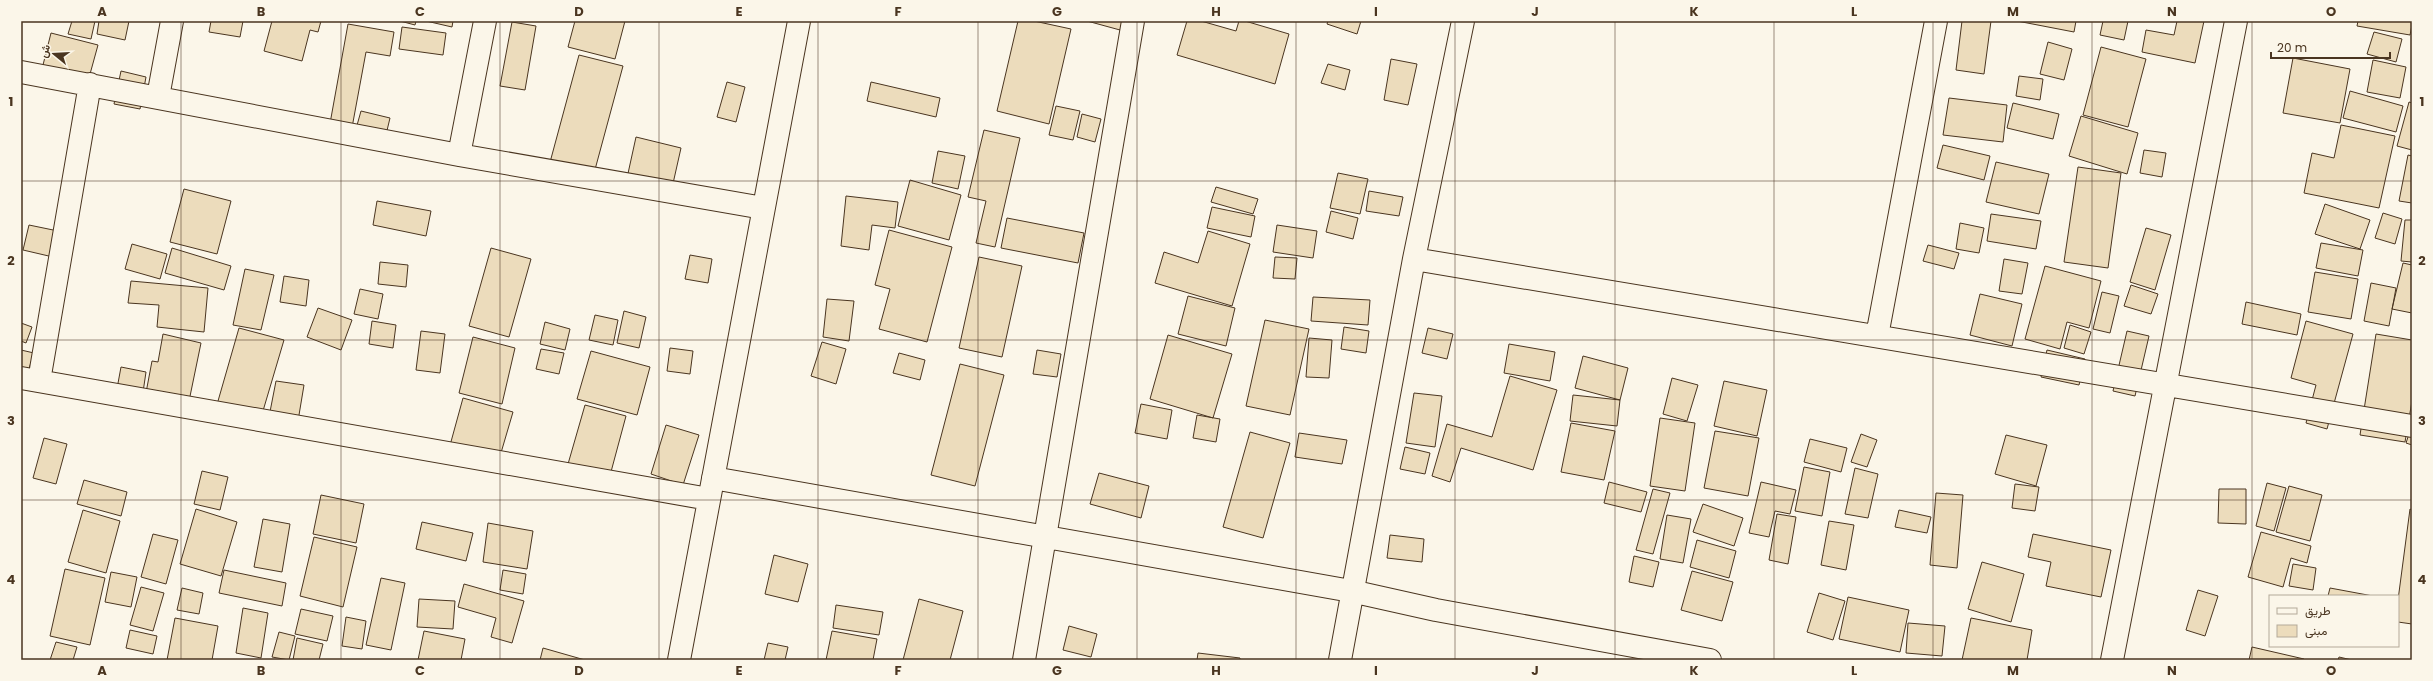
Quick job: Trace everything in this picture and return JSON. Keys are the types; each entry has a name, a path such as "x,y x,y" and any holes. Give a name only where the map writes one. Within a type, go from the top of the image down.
{"street":[{"path":"158,97 172,21"},
{"path":"459,155 485,21"},
{"path":"679,660 799,21"},
{"path":"1024,660 1047,537 1133,21"},
{"path":"1340,660 1351,591 1414,259 1463,21"},
{"path":"1878,336 1936,21"},
{"path":"2112,660 2236,21"},
{"path":"21,72 459,155 764,208"},
{"path":"90,84 30,379 709,499"},
{"path":"1414,259 2412,426"},
{"path":"713,478 1351,591 1436,610 1675,657 1710,660"}],"building":[{"path":"72,21 95,21 91,39 68,34"},
{"path":"99,21 129,21 125,40 97,34"},
{"path":"211,21 243,21 240,37 209,32"},
{"path":"272,21 321,21 318,32 310,30 302,61 264,51"},
{"path":"400,21 416,21 415,25"},
{"path":"426,21 453,21 452,27"},
{"path":"575,21 625,21 615,59 568,47"},
{"path":"1018,21 1034,21 1071,29 1049,124 997,111"},
{"path":"1087,21 1123,21 1120,30"},
{"path":"1187,21 1201,21 1236,31 1239,21 1245,21 1289,34 1275,84 1177,55"},
{"path":"1328,21 1361,21 1357,34 1327,24"},
{"path":"1962,21 1991,21 1984,74 1956,70"},
{"path":"2017,21 2076,21 2074,32"},
{"path":"2103,21 2128,21 2124,40 2100,35"},
{"path":"2177,21 2204,21 2195,63 2142,52 2146,30 2174,35"},
{"path":"2358,21 2412,21 2412,25 2410,35 2357,26"},
{"path":"512,22 536,26 525,90 500,86"},
{"path":"348,24 394,32 390,56 366,52 351,133 329,129"},
{"path":"402,27 446,33 443,55 399,49"},
{"path":"2374,32 2402,39 2396,62 2367,54"},
{"path":"51,33 98,45 87,85 41,73"},
{"path":"2048,42 2072,49 2064,80 2040,74"},
{"path":"2101,47 2146,59 2128,127 2083,115"},
{"path":"579,55 623,66 593,177 549,166"},
{"path":"2293,58 2350,69 2340,123 2283,113"},
{"path":"1391,59 1417,64 1408,105 1384,100"},
{"path":"2373,60 2406,67 2400,98 2367,92"},
{"path":"1328,64 1350,70 1345,90 1321,83"},
{"path":"121,71 146,77 140,109 114,104"},
{"path":"2019,76 2043,79 2040,100 2016,96"},
{"path":"727,82 745,87 736,122 717,117"},
{"path":"871,82 940,98 936,117 867,101"},
{"path":"2350,91 2403,106 2396,132 2343,118"},
{"path":"1949,98 2007,105 2003,142 1943,135"},
{"path":"2409,102 2412,103 2412,150 2397,146"},
{"path":"2013,103 2059,114 2053,139 2007,128"},
{"path":"1056,106 1080,111 1073,140 1049,135"},
{"path":"361,111 390,118 384,143 354,136"},
{"path":"1082,114 1101,119 1095,142 1077,137"},
{"path":"2081,116 2138,133 2127,174 2069,156"},
{"path":"2341,125 2395,136 2379,208 2304,193 2312,153 2334,158"},
{"path":"984,130 1020,138 995,247 976,243 986,201 968,197"},
{"path":"636,137 681,148 672,188 627,178"},
{"path":"1943,145 1990,156 1984,180 1937,168"},
{"path":"2144,150 2166,153 2162,177 2140,173"},
{"path":"938,151 965,156 958,189 932,183"},
{"path":"2408,155 2412,156 2412,203 2399,201"},
{"path":"1996,162 2049,174 2039,214 1986,202"},
{"path":"2078,167 2121,173 2108,268 2064,262"},
{"path":"1338,173 1368,179 1360,214 1330,208"},
{"path":"910,180 961,195 949,240 898,226"},
{"path":"1216,187 1258,199 1253,214 1211,202"},
{"path":"184,189 231,201 217,254 170,242"},
{"path":"1369,191 1403,197 1399,216 1366,211"},
{"path":"846,196 898,202 895,228 872,225 869,250 841,246"},
{"path":"377,201 431,211 426,236 373,225"},
{"path":"2325,204 2370,220 2360,249 2315,234"},
{"path":"1212,207 1255,216 1251,237 1207,228"},
{"path":"1331,211 1358,218 1353,239 1326,232"},
{"path":"2383,213 2402,219 2395,244 2375,238"},
{"path":"1991,214 2041,221 2036,249 1987,241"},
{"path":"1007,218 1084,233 1078,263 1001,248"},
{"path":"2405,220 2412,220 2412,262 2401,261"},
{"path":"1960,223 1984,228 1979,253 1956,249"},
{"path":"29,225 58,231 53,257 23,250"},
{"path":"1277,225 1317,231 1313,258 1273,252"},
{"path":"2146,228 2171,235 2155,290 2130,282"},
{"path":"889,230 952,247 927,342 879,329 890,289 875,285"},
{"path":"1208,231 1250,244 1232,306 1155,283 1164,252 1198,263"},
{"path":"2321,243 2363,250 2358,276 2316,268"},
{"path":"132,244 167,254 160,279 125,269"},
{"path":"1928,245 1959,253 1954,269 1923,261"},
{"path":"172,248 231,266 224,290 165,273"},
{"path":"491,248 531,259 509,337 469,326"},
{"path":"690,255 712,259 708,283 685,279"},
{"path":"979,257 1022,266 1002,357 959,348"},
{"path":"1275,257 1297,258 1295,279 1273,278"},
{"path":"2004,259 2028,263 2022,294 1999,291"},
{"path":"380,262 408,265 406,287 378,284"},
{"path":"2403,263 2412,265 2412,313 2392,309"},
{"path":"2045,266 2101,281 2089,328 2067,322 2060,349 2025,339"},
{"path":"245,269 274,275 261,330 233,325"},
{"path":"2315,272 2358,279 2351,319 2308,312"},
{"path":"284,276 309,280 306,306 280,302"},
{"path":"131,281 208,288 204,332 157,327 159,305 128,303"},
{"path":"2371,283 2396,288 2389,326 2364,321"},
{"path":"2131,285 2158,294 2151,314 2124,306"},
{"path":"360,289 383,294 378,319 354,314"},
{"path":"2102,292 2119,296 2110,333 2093,329"},
{"path":"1980,294 2022,304 2012,346 1970,335"},
{"path":"1188,296 1235,308 1226,346 1178,334"},
{"path":"1313,297 1370,300 1368,325 1311,321"},
{"path":"827,299 854,301 849,341 823,337"},
{"path":"2246,302 2301,314 2297,335 2242,324"},
{"path":"318,308 352,320 341,350 307,337"},
{"path":"624,311 646,317 639,348 617,343"},
{"path":"595,315 618,320 613,345 589,340"},
{"path":"1265,320 1309,329 1290,415 1246,406"},
{"path":"372,321 396,325 393,348 369,344"},
{"path":"2306,321 2353,334 2327,429 2306,423 2316,385 2291,378"},
{"path":"545,322 570,329 565,350 540,344"},
{"path":"21,323 32,327 26,343 21,341"},
{"path":"2070,325 2091,332 2084,354 2064,348"},
{"path":"1344,327 1369,331 1366,353 1341,349"},
{"path":"239,328 284,340 260,421 216,408"},
{"path":"1428,328 1453,334 1447,359 1422,353"},
{"path":"421,331 445,334 440,373 416,370"},
{"path":"2127,331 2149,336 2135,396 2113,391"},
{"path":"163,334 201,343 188,406 145,398 152,361 158,362"},
{"path":"2376,334 2412,340 2412,401 2405,442 2360,435"},
{"path":"1168,335 1232,354 1213,418 1150,399"},
{"path":"473,337 515,348 502,404 459,393"},
{"path":"1309,338 1332,340 1329,378 1306,377"},
{"path":"822,342 846,349 836,384 811,376"},
{"path":"1509,344 1555,352 1550,381 1504,373"},
{"path":"670,348 693,351 690,374 667,371"},
{"path":"541,349 564,353 559,374 536,369"},
{"path":"21,350 34,353 27,375 21,373"},
{"path":"1037,350 1061,354 1057,377 1033,374"},
{"path":"2047,350 2085,359 2079,385 2041,377"},
{"path":"591,351 650,367 637,415 577,399"},
{"path":"899,353 925,360 920,380 893,373"},
{"path":"1583,356 1628,368 1620,400 1575,388"},
{"path":"960,364 1004,375 975,486 931,475"},
{"path":"121,367 146,372 142,399 116,394"},
{"path":"1510,376 1557,390 1533,470 1461,448 1450,482 1432,476 1447,424 1492,437"},
{"path":"1672,378 1698,385 1687,421 1663,414"},
{"path":"276,381 304,385 297,427 268,422"},
{"path":"1724,381 1767,390 1757,436 1714,426"},
{"path":"1414,393 1442,396 1435,447 1406,443"},
{"path":"1573,395 1620,400 1617,426 1570,421"},
{"path":"463,398 513,412 498,463 449,449"},
{"path":"1141,404 1172,410 1167,439 1135,433"},
{"path":"585,405 626,416 608,483 566,471"},
{"path":"1197,415 1220,419 1216,442 1193,438"},
{"path":"1660,418 1695,423 1685,491 1650,486"},
{"path":"1571,423 1615,431 1604,480 1561,472"},
{"path":"666,425 699,435 683,485 651,474"},
{"path":"2412,425 2412,445 2406,443"},
{"path":"1715,431 1759,438 1748,496 1704,488"},
{"path":"1250,432 1290,443 1263,538 1223,527"},
{"path":"1299,433 1347,440 1342,464 1295,457"},
{"path":"1861,434 1877,440 1867,467 1851,462"},
{"path":"2006,435 2047,445 2036,486 1995,474"},
{"path":"44,438 67,444 56,484 33,478"},
{"path":"1810,439 1847,448 1841,472 1804,462"},
{"path":"1405,447 1430,453 1425,474 1400,469"},
{"path":"1804,467 1830,472 1822,516 1795,511"},
{"path":"1855,468 1878,474 1868,518 1845,514"},
{"path":"202,471 228,477 220,510 194,504"},
{"path":"1099,473 1149,486 1141,518 1090,504"},
{"path":"84,480 127,492 121,516 77,504"},
{"path":"1609,482 1647,492 1641,512 1604,503"},
{"path":"1761,482 1796,490 1790,514 1775,511 1769,537 1749,533"},
{"path":"2267,483 2286,488 2274,531 2256,526"},
{"path":"2015,484 2039,487 2035,511 2012,508"},
{"path":"2289,486 2322,495 2310,541 2276,532"},
{"path":"1653,489 1670,493 1653,554 1636,550"},
{"path":"2219,489 2246,489 2246,524 2218,523"},
{"path":"1936,493 1963,495 1957,568 1930,565"},
{"path":"321,495 364,504 356,543 313,534"},
{"path":"1703,504 1743,518 1734,546 1693,532"},
{"path":"196,509 237,522 221,576 180,564"},
{"path":"2410,509 2412,510 2412,624 2399,622 2399,595"},
{"path":"83,510 120,521 106,573 68,562"},
{"path":"1899,510 1931,517 1927,533 1895,527"},
{"path":"1777,514 1796,517 1788,564 1769,560"},
{"path":"1667,515 1691,519 1683,563 1660,559"},
{"path":"263,519 290,524 282,572 254,567"},
{"path":"1829,521 1854,525 1846,570 1821,565"},
{"path":"422,522 473,533 466,561 416,549"},
{"path":"488,523 533,531 527,569 483,562"},
{"path":"2261,532 2311,546 2307,563 2291,558 2283,587 2248,577"},
{"path":"153,534 178,540 166,584 141,577"},
{"path":"2033,534 2111,550 2101,597 2046,586 2051,562 2028,557"},
{"path":"1390,535 1424,539 1422,562 1387,558"},
{"path":"314,537 357,547 343,607 300,596"},
{"path":"1697,540 1736,551 1729,578 1690,567"},
{"path":"774,555 808,564 798,602 765,594"},
{"path":"1634,556 1659,562 1653,587 1629,582"},
{"path":"1982,562 2024,574 2011,622 1968,609"},
{"path":"2293,564 2316,568 2313,590 2289,586"},
{"path":"65,569 105,578 90,645 50,636"},
{"path":"224,570 286,583 282,606 219,593"},
{"path":"503,570 526,574 523,594 500,590"},
{"path":"1692,571 1733,582 1722,621 1681,610"},
{"path":"111,572 137,577 131,607 105,602"},
{"path":"381,578 405,583 391,650 366,645"},
{"path":"464,584 524,601 512,643 491,637 496,618 458,607"},
{"path":"141,587 164,593 153,631 130,625"},
{"path":"182,588 203,593 199,614 177,610"},
{"path":"2330,588 2368,595 2328,595"},
{"path":"2198,590 2218,596 2205,636 2186,630"},
{"path":"1819,593 1845,601 1833,640 1807,632"},
{"path":"1848,597 1909,610 1900,652 1839,639"},
{"path":"419,599 455,601 453,629 417,627"},
{"path":"919,599 963,611 950,660 903,660"},
{"path":"836,605 883,612 879,635 833,628"},
{"path":"243,608 268,613 261,658 236,653"},
{"path":"301,609 333,616 327,641 295,634"},
{"path":"346,617 366,621 362,649 342,646"},
{"path":"175,618 218,626 212,660 167,660"},
{"path":"1971,618 2032,630 2027,660 1962,660"},
{"path":"1908,623 1945,626 1942,656 1906,653"},
{"path":"1069,626 1097,634 1091,657 1063,650"},
{"path":"130,630 157,636 153,654 126,648"},
{"path":"424,631 465,639 461,660 418,660"},
{"path":"832,631 877,639 873,660 826,660"},
{"path":"279,632 295,636 289,660 272,657"},
{"path":"297,638 323,644 319,660 293,660"},
{"path":"56,642 77,647 73,660 50,660"},
{"path":"768,643 788,647 785,660 764,660"},
{"path":"2252,647 2304,659 2249,660"},
{"path":"543,648 585,660 540,660"},
{"path":"1198,653 1240,658 1240,660 1197,660"},
{"path":"2339,657 2352,660 2338,660"}]}
